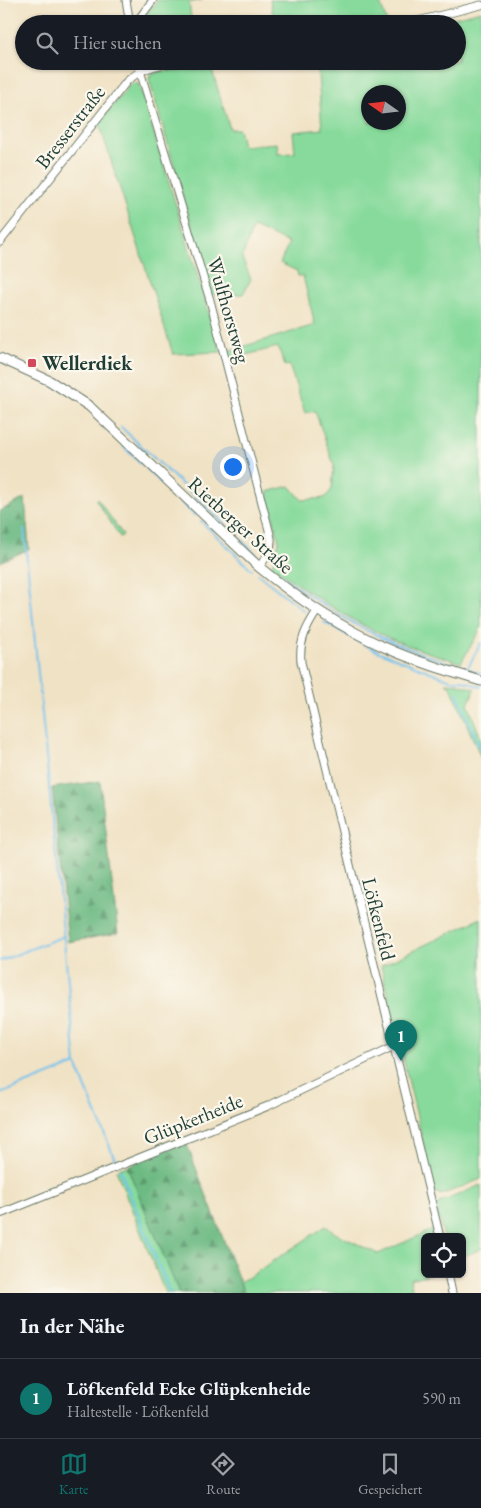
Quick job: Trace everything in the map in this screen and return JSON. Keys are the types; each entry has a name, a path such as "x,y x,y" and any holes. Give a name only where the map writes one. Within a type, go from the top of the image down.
{"main road":[{"name":"Rietberger Straße","path":"0,358 50,381 89,406 259,567 284,588 317,611 384,647 481,681"}],"street":[{"path":"126,0 128,15"},
{"path":"142,15 153,0"},
{"path":"442,15 481,5"},
{"name":"Bresserstraße","path":"0,242 114,96 127,81 145,70"},
{"name":"Wulfhorstweg","path":"141,71 210,300 271,538 269,554 259,567"},
{"name":"Löfkenfeld","path":"317,611 301,640 300,662 439,1233"},
{"name":"Glüpkerheide","path":"0,1214 268,1106 394,1046"},
{"path":"449,1278 452,1293"}],"green space":[{"path":"158,0 202,0 189,3 191,15 146,15"},
{"path":"270,0 379,0 384,15 273,15"},
{"path":"481,11 481,628 461,663 407,645 373,631 329,605 272,566 279,542 267,492 290,486 302,500 325,498 332,489 334,465 315,411 305,413 289,365 285,366 278,347 230,359 228,351 315,325 303,276 298,276 297,271 280,263 289,243 253,227 242,258 251,279 243,294 215,295 211,293 149,79 150,75 165,71 212,70 230,129 239,129 243,146 277,143 278,154 295,153 293,132 322,129 318,70 466,70 465,15"},
{"path":"136,83 139,85 221,352 173,354 99,123 131,84"},
{"path":"25,498 29,549 0,562 0,511"},
{"path":"97,498 123,535 120,537 96,500"},
{"path":"446,683 459,684 475,689 468,704 481,739 481,758 451,687"},
{"path":"100,781 118,933 68,942 52,788"},
{"path":"481,918 481,1179 441,1195 435,1192 381,966"},
{"path":"186,1142 244,1293 179,1293 127,1166"},
{"path":"127,1166 179,1293 165,1293 116,1170"},
{"path":"481,1185 481,1249 466,1255 466,1233 443,1233 436,1206"},
{"path":"326,1226 335,1233 378,1254 421,1235 421,1276 410,1279 413,1293 244,1293 240,1283"},
{"path":"434,1229 434,1233 425,1233"}],"waterway":[{"path":"121,427 256,554"},
{"path":"123,446 141,464"},
{"path":"147,469 195,516"},
{"path":"201,521 252,570"},
{"path":"24,529 76,1064 116,1162"},
{"path":"272,569 323,605 370,632 417,652 481,673"},
{"path":"258,574 304,611"},
{"path":"324,622 377,651 451,680 461,680 481,687"},
{"path":"466,671 481,643"},
{"path":"457,693 481,751"},
{"path":"0,961 64,936"},
{"path":"0,1094 76,1064"},
{"path":"120,1170 170,1293"}],"place":[{"name":"Wellerdiek","path":"32,363"},
{"name":"Löfkenfeld Ecke Glüpkenheide","path":"401,1061"}]}
